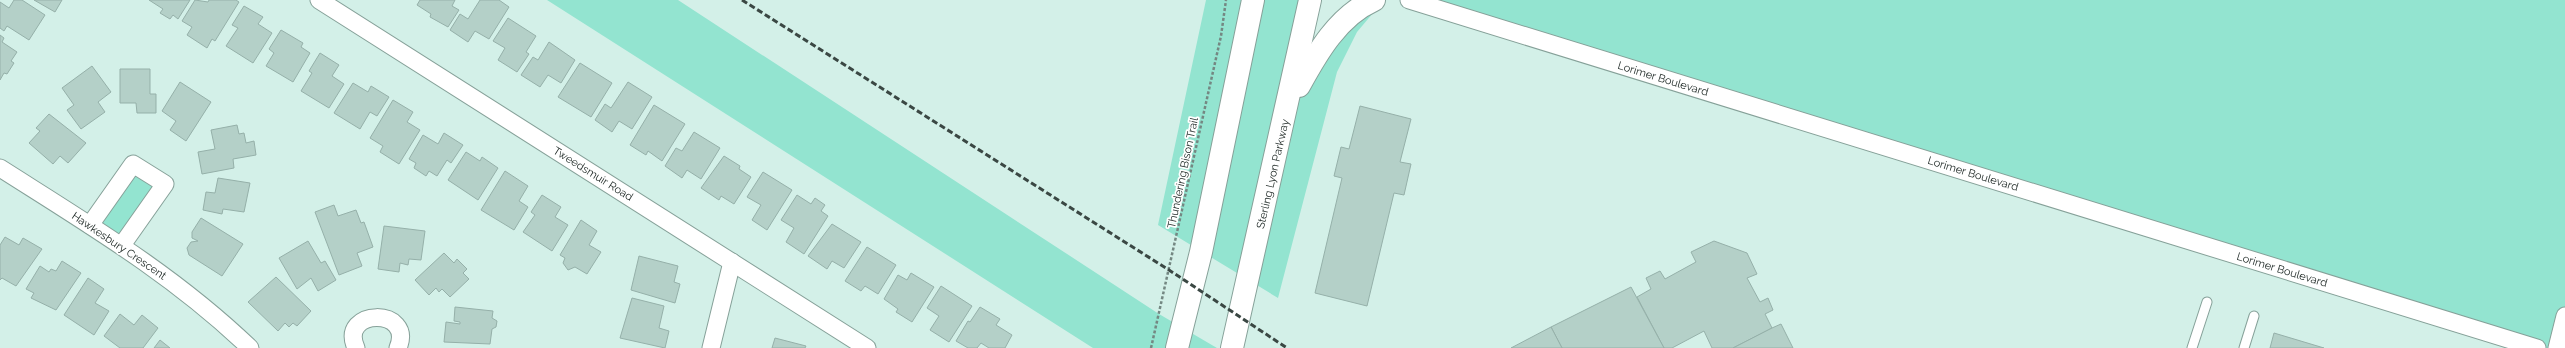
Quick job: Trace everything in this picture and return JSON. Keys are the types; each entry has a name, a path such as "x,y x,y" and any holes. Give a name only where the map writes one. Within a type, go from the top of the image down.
{"main road":[{"path":"1177,348 1201,252 1253,0"},
{"name":"Sterling Lyon Parkway","path":"1232,348 1288,105 1310,0"},
{"path":"1288,105 1313,60 1341,22 1364,5 1374,0"}],"street":[{"name":"Tweedsmuir Road","path":"319,0 867,348"},
{"name":"Lorimer Boulevard","path":"1409,0 2537,348"},
{"path":"90,225 133,164 165,184 122,245"},
{"name":"Hawkesbury Crescent","path":"0,168 122,245 217,316 250,348"},
{"path":"711,348 732,262"},
{"path":"356,348 354,334 358,327 363,321 378,316 390,320 396,326 400,337 398,348"},
{"path":"2557,348 2565,316"}],"lane":[{"path":"2192,348 2207,302"},
{"path":"2244,348 2254,316"}],"path":[{"name":"Thundering Bison Trail","path":"1150,348 1214,67 1226,0"}],"green space":[{"path":"547,0 678,0 1159,314 1217,348 1093,348"},
{"path":"1206,0 1310,0 1289,103 1313,60 1384,0 1357,32 1337,72 1278,298 1158,225"},
{"path":"1409,0 2565,0 2565,316 2557,348 2537,348"},
{"path":"133,164 165,184 122,245 90,225"}],"building":[{"path":"14,0 22,0 45,15 29,40 7,26 4,31 0,28 0,2 9,8"},
{"path":"34,0 62,0 55,12"},
{"path":"149,0 190,0 178,19 173,15 170,19 160,13 163,9"},
{"path":"195,0 208,2 209,0 236,0 239,2 215,41 212,39 207,48 187,35 192,27 182,21"},
{"path":"420,0 455,0 452,6 459,10 448,27 430,17 431,14 417,5"},
{"path":"480,0 499,0 509,7 489,39 475,31 468,42 450,30 460,14 468,19"},
{"path":"244,6 263,17 258,24 272,33 253,63 226,46 238,28 232,25"},
{"path":"508,18 536,36 526,52 529,54 517,72 498,60 505,48 493,41"},
{"path":"281,30 303,43 301,47 310,53 293,82 266,66 274,53 269,49"},
{"path":"0,35 4,38 2,42 17,52 11,61 14,63 7,74 4,73 0,80"},
{"path":"549,42 575,60 561,83 548,75 540,87 521,75 533,57 538,60"},
{"path":"320,53 339,65 332,76 344,84 329,108 301,91 312,73 309,71"},
{"path":"580,63 612,83 591,117 558,97"},
{"path":"92,66 111,92 98,102 105,112 81,129 67,110 74,105 62,88"},
{"path":"120,69 150,69 150,94 156,94 156,113 137,113 136,103 120,103"},
{"path":"180,82 211,102 186,141 170,130 176,121 162,111"},
{"path":"628,82 652,97 632,129 619,121 612,132 595,120 605,104 611,108"},
{"path":"353,83 368,92 371,86 389,97 377,116 370,112 360,129 334,113"},
{"path":"393,100 413,112 407,122 420,130 399,164 380,152 383,146 370,138"},
{"path":"654,105 685,124 662,161 648,151 646,155 630,145"},
{"path":"1360,106 1411,119 1400,162 1411,164 1404,195 1394,193 1367,306 1315,293 1342,178 1334,176 1341,147 1349,149"},
{"path":"49,114 86,143 68,163 60,156 53,164 29,143 40,131 36,128"},
{"path":"237,125 239,134 244,133 246,143 254,141 256,155 233,159 234,168 202,174 198,152 215,149 211,130"},
{"path":"694,132 720,148 701,179 687,170 682,178 665,166 676,148 682,151"},
{"path":"444,133 463,145 451,163 447,160 437,176 429,171 426,176 414,168 416,163 409,159 423,135 438,144"},
{"path":"466,152 480,161 482,157 498,168 478,200 448,180"},
{"path":"724,156 740,166 739,169 751,177 734,204 721,196 719,200 701,188"},
{"path":"505,171 528,186 519,201 528,207 514,230 481,210"},
{"path":"763,172 792,190 767,230 752,220 761,205 747,197"},
{"path":"218,178 250,183 244,212 223,209 222,214 203,210 206,192 215,193"},
{"path":"542,195 561,207 555,217 568,225 552,251 523,232 535,215 531,212"},
{"path":"797,195 811,204 815,198 825,205 821,211 828,216 804,254 786,242 794,228 781,220"},
{"path":"334,205 338,216 356,210 361,223 364,222 373,247 357,253 362,266 339,275 315,212"},
{"path":"201,218 243,244 222,276 189,255 187,248 191,242 198,241 192,238 192,232"},
{"path":"581,220 597,231 589,245 601,252 587,274 575,267 568,270 563,263 565,258 560,255"},
{"path":"832,224 861,242 844,268 832,261 827,269 808,256"},
{"path":"384,226 425,231 421,260 409,259 408,265 400,263 399,272 378,269"},
{"path":"5,237 19,245 23,238 42,249 16,286 2,278 0,280 0,245"},
{"path":"308,241 321,263 325,261 336,280 318,291 311,278 297,289 279,258"},
{"path":"1714,241 1747,253 1757,274 1747,278 1760,302 1768,298 1773,310 1765,314 1772,328 1733,348 1712,348 1704,331 1672,348 1664,348 1637,297 1651,289 1646,278 1660,271 1665,279 1696,262 1691,252"},
{"path":"867,247 896,265 878,294 865,286 861,291 845,281"},
{"path":"444,253 454,263 457,259 467,269 463,273 469,279 450,297 442,289 439,292 436,288 429,295 415,280"},
{"path":"639,256 678,266 674,282 680,284 675,303 631,290"},
{"path":"62,261 81,273 56,310 31,298 34,293 26,289 40,266 49,272 51,269 56,271"},
{"path":"911,273 934,287 912,322 896,312 898,309 884,299 898,275 907,280"},
{"path":"276,277 311,311 297,326 293,323 289,327 285,323 278,331 248,302"},
{"path":"88,278 104,289 95,303 109,311 94,335 64,315"},
{"path":"941,286 972,306 949,342 930,330 939,316 927,308"},
{"path":"1631,287 1664,348 1562,348 1551,327"},
{"path":"632,298 664,306 659,328 669,331 665,348 620,338"},
{"path":"455,307 493,311 492,318 497,321 496,327 492,329 490,344 444,342 446,322 460,324 460,322 454,321"},
{"path":"980,307 1000,319 996,325 1012,335 1005,348 989,348 981,343 977,348 968,348 956,341 968,321 970,322"},
{"path":"120,314 134,325 142,315 158,328 143,348 120,348 104,336"},
{"path":"1781,324 1793,348 1733,348 1772,328"},
{"path":"1551,327 1562,348 1511,348"},
{"path":"2274,333 2324,348 2270,348"},
{"path":"775,338 806,346 805,348 772,348"},
{"path":"160,340 170,348 154,348"}],"railway":[{"path":"742,0 1169,270 1287,348"}]}
